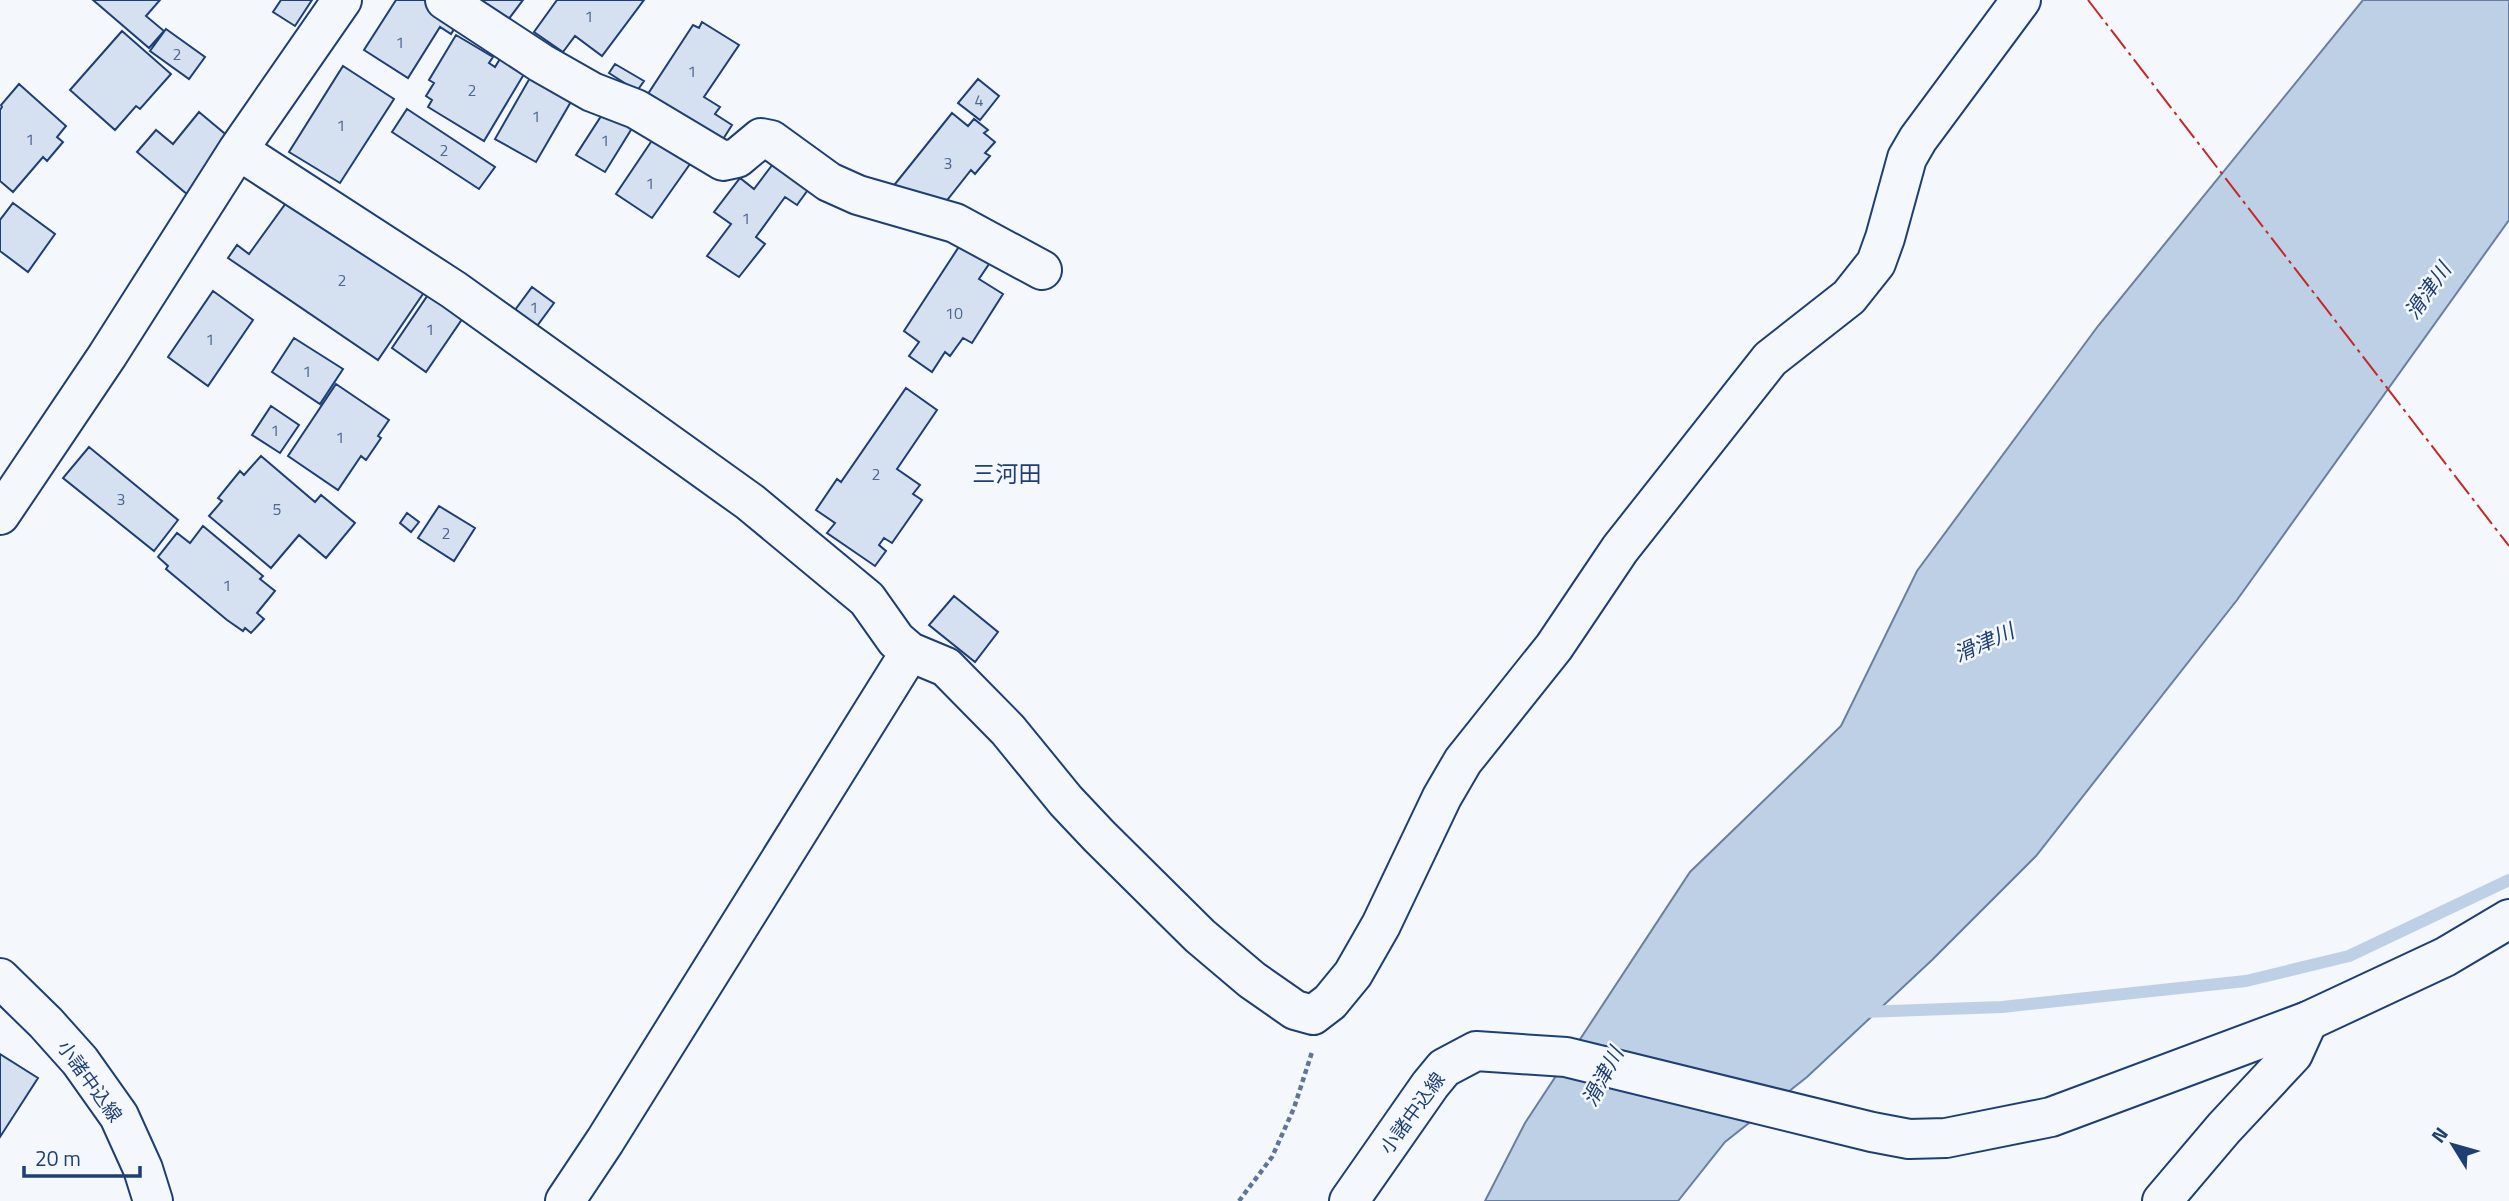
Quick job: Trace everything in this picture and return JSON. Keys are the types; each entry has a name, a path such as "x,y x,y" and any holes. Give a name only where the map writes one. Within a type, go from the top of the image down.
{"street":[{"path":"0,515 107,356 238,150 342,0"},
{"path":"445,0 541,63 592,92 636,109 723,161 737,158 761,138 771,140 829,182 858,195 955,223 1042,270"},
{"path":"238,150 454,289 750,502 866,599 896,640 910,652 946,667 1008,730 1066,801 1200,936 1273,995 1295,1010 1313,1015 1329,1002 1353,974 1381,925 1442,797 1463,761 1554,646 1620,548 1745,387 1770,359 1849,297 1876,263 1907,158 1918,139 2021,0"},
{"path":"565,1201 910,652"},
{"name":"小諸中込線","path":"1349,1201 1444,1068 1476,1051 1566,1057 1813,1119 1909,1139 1946,1138 2051,1117 2308,1021 2445,957 2509,919"},
{"name":"小諸中込線","path":"0,978 55,1032 119,1116 143,1169 153,1201"},
{"path":"2162,1201 2224,1128 2293,1054 2308,1021"}],"path":[{"path":"1239,1201 1272,1157 1294,1108 1315,1040 1317,1025 1313,1015"}],"water":[{"name":"滑津川","path":"2363,0 2509,0 2509,220 2237,600 2036,856 1932,960 1807,1077 1725,1142 1678,1201 1485,1201 1525,1123 1690,872 1841,726 1917,571 2098,326"}],"building":[{"path":"93,0 160,0 146,16 164,31 149,48"},
{"path":"281,0 312,0 295,26 273,12"},
{"path":"396,0 432,0 461,18 451,34 440,27 408,78 364,50"},
{"path":"480,0 523,0 508,20"},
{"path":"557,0 644,0 602,56 575,36 563,52 534,32"},
{"path":"702,22 739,45 704,97 720,107 715,114 732,125 720,144 644,100 693,25 699,28"},
{"path":"166,29 205,57 189,79 150,51"},
{"path":"122,31 171,74 140,109 136,106 115,130 70,90"},
{"path":"456,35 493,57 489,63 495,67 506,49 530,64 484,141 428,107 432,100 426,96 434,83 429,80"},
{"path":"615,64 644,81 637,91 609,73"},
{"path":"343,66 394,99 340,183 289,152"},
{"path":"535,69 576,93 536,162 495,139"},
{"path":"978,79 999,96 980,120 958,103"},
{"path":"19,84 66,126 57,137 63,142 47,161 43,157 13,192 0,181 0,110 1,105"},
{"path":"607,107 634,125 605,172 576,155"},
{"path":"407,109 495,167 479,189 392,132"},
{"path":"199,112 230,138 188,195 137,152 156,130 173,144"},
{"path":"952,113 968,126 974,119 988,130 984,133 995,142 985,153 990,156 975,174 971,170 944,204 891,189"},
{"path":"661,127 712,159 703,171 690,164 652,218 616,194"},
{"path":"779,156 815,180 797,205 785,197 756,237 765,244 739,277 707,256 731,224 714,212 740,178 754,189"},
{"path":"294,192 429,285 378,360 228,258 237,245 249,254"},
{"path":"13,203 55,234 28,272 0,251 0,220"},
{"path":"962,242 991,261 979,279 1003,294 972,343 963,338 950,356 945,352 932,372 909,356 919,342 904,331"},
{"path":"434,286 469,309 426,372 392,348"},
{"path":"532,287 554,303 537,326 515,310"},
{"path":"213,291 253,320 208,386 168,357"},
{"path":"294,338 343,369 320,404 272,372"},
{"path":"336,384 389,420 366,460 361,456 338,490 288,456"},
{"path":"906,388 937,410 897,469 920,485 913,494 922,500 892,543 884,538 879,545 886,551 875,566 827,533 835,523 816,510 837,479 841,482"},
{"path":"271,406 299,425 280,453 252,435"},
{"path":"89,447 178,520 154,551 63,478"},
{"path":"261,456 315,502 321,495 355,523 326,558 299,535 271,568 209,516 222,501 218,498 240,471 244,475"},
{"path":"439,506 475,528 454,561 418,538"},
{"path":"407,513 419,522 411,532 400,523"},
{"path":"203,526 263,576 260,579 275,591 257,613 264,619 251,633 227,620 166,569 168,566 158,557 177,533 190,543"},
{"path":"954,596 998,632 975,662 929,625"},
{"path":"0,1054 38,1078 0,1137"}],"waterway":[{"path":"1863,1012 2002,1007 2246,981 2349,956 2509,880"}],"power":[{"path":"2088,0 2509,546"}],"district":[{"name":"三河田","path":"1007,474"}]}
